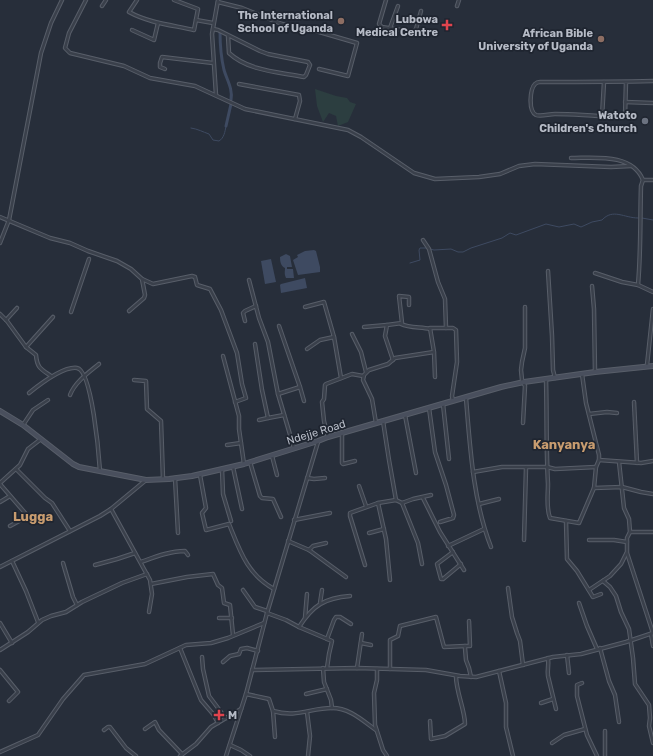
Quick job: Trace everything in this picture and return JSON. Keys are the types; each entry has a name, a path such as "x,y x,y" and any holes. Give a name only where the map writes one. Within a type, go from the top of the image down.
{"street":[{"path":"0,243 9,220 41,54 51,23 62,0"},
{"path":"86,0 68,33 65,46 66,51 75,55 124,66 150,78 195,86 245,109 348,130 361,137 414,173 435,179 479,177 500,174 520,166 535,164 611,167 632,166"},
{"path":"102,6 106,0"},
{"path":"138,0 129,12 138,17 158,23 194,30 198,10 174,0"},
{"path":"386,0 379,24 380,27 414,32 421,11"},
{"path":"457,6 459,0"},
{"path":"216,95 213,63 213,23 218,1 242,8 282,24 357,43 348,76 319,69"},
{"path":"390,28 398,6"},
{"path":"196,20 213,23"},
{"path":"132,30 154,40 158,23"},
{"path":"213,29 268,54 308,62 310,65 307,73 304,77 252,67 234,58 229,52 228,36"},
{"path":"164,69 160,67 162,57 213,63"},
{"path":"626,82 624,118 556,114 540,116 533,113 530,103 534,85 536,83 604,82 626,82 653,82"},
{"path":"602,116 604,82"},
{"path":"239,84 299,95 300,101 295,119"},
{"path":"625,102 653,103"},
{"path":"571,158 616,160 632,166 640,174 643,180 641,186 641,248 638,285"},
{"path":"643,180 653,180"},
{"path":"0,217 50,238 70,243 88,252 117,261 131,269 142,279 153,284 192,276 195,278 197,285 212,290 230,331 237,353 246,398 235,402"},
{"path":"423,240 429,249 438,282 446,299 446,328"},
{"path":"71,312 89,259"},
{"path":"548,271 553,370 555,378"},
{"path":"596,273 622,282 638,285 653,292"},
{"path":"130,311 144,298 145,295 142,279"},
{"path":"249,280 259,318 268,342 278,394 294,448"},
{"path":"592,286 595,372"},
{"path":"401,324 398,296 409,296 409,305"},
{"path":"305,307 324,302 334,337 341,378"},
{"path":"245,321 243,313 256,306"},
{"path":"523,423 525,405 524,382 522,380 521,370 525,348 525,307"},
{"path":"6,320 17,308"},
{"path":"647,365 653,309"},
{"path":"0,314 26,347 36,355 36,364 38,367 51,376"},
{"path":"26,347 53,317"},
{"path":"364,328 401,324 430,329 455,329 457,338 457,362 452,396 453,401"},
{"path":"387,325 385,336 393,360"},
{"path":"279,326 304,401"},
{"path":"430,329 434,352 435,377"},
{"path":"352,334 361,352 366,372"},
{"path":"307,349 320,340 334,337"},
{"path":"255,344 268,418"},
{"path":"363,376 366,372 388,364 393,360 434,352"},
{"path":"223,356 239,416 238,426 244,464"},
{"path":"70,395 84,376 99,364"},
{"name":"Ndejje Road","path":"0,411 23,425 73,464 146,480 163,479 200,474 244,464 328,437 524,382 647,365 653,366"},
{"path":"29,393 51,376 72,368 78,368 80,370 84,376 95,418 100,471"},
{"path":"328,437 324,421 322,402 324,399 324,387 326,384 352,374 363,376"},
{"path":"546,379 549,516 551,519 579,523 594,488 596,467 599,460 596,441 586,403 582,374"},
{"path":"363,376 371,396 376,423"},
{"path":"134,380 146,380 147,409 161,421 163,479"},
{"path":"278,394 300,387"},
{"path":"466,398 473,472 484,529 491,547"},
{"path":"23,425 33,410 48,400"},
{"path":"634,402 637,463"},
{"path":"444,404 449,459"},
{"path":"429,408 436,456 454,515 453,518 440,522"},
{"path":"589,414 607,412 617,413"},
{"path":"259,420 284,415"},
{"path":"405,415 416,473"},
{"path":"383,421 396,500"},
{"path":"342,433 342,463 355,461"},
{"path":"10,526 21,520 26,514 0,484 21,464 28,449 41,439"},
{"path":"226,756 246,694 267,612 318,441"},
{"path":"227,446 241,443"},
{"path":"272,455 277,475"},
{"path":"599,460 637,463 653,461"},
{"path":"250,461 260,496 273,499 281,517"},
{"path":"619,462 624,508 629,516 630,532 627,542 627,552 652,633 653,646"},
{"path":"232,466 242,509"},
{"path":"473,472 502,467 547,467 555,469 596,467"},
{"path":"524,540 526,468"},
{"path":"16,469 52,503 70,532"},
{"path":"222,469 223,494 231,521"},
{"path":"200,474 206,508 202,513 206,530 229,524 241,554 250,569 257,578 274,589"},
{"path":"176,478 178,534"},
{"path":"307,478 325,478"},
{"path":"0,567 70,532 111,509 146,480"},
{"path":"359,486 366,506"},
{"path":"594,488 622,487 653,494"},
{"path":"364,564 350,514 366,506 378,503 396,500 402,502 432,495"},
{"path":"0,502 10,496"},
{"path":"423,498 436,526 464,570"},
{"path":"479,504 493,502 499,499"},
{"path":"402,502 418,543 422,564"},
{"path":"378,503 384,529 390,580"},
{"path":"111,509 151,584 152,594 149,612"},
{"path":"294,520 330,513"},
{"path":"566,521 567,558 594,597 601,594"},
{"path":"369,533 384,529"},
{"path":"448,546 484,529"},
{"path":"630,532 653,532"},
{"path":"589,540 614,540 627,542"},
{"path":"288,541 309,550 346,577"},
{"path":"309,550 313,546 326,543"},
{"path":"140,562 170,553 182,551 188,554"},
{"path":"453,552 437,564 441,579 461,564"},
{"path":"589,590 603,581 621,564 627,552"},
{"path":"95,565 135,553"},
{"path":"12,561 38,622"},
{"path":"63,563 73,597 77,605"},
{"path":"0,650 28,632 38,622 51,616 66,612 122,582 147,574"},
{"path":"151,584 213,574 218,585 222,588 224,603 230,605 233,635"},
{"path":"603,581 610,587 616,596 621,612 629,629 635,684 649,705 649,726 653,742"},
{"path":"508,588 512,617 520,641 523,665"},
{"path":"243,590 255,607 332,641 327,668"},
{"path":"320,603 322,590"},
{"path":"305,618 307,594"},
{"path":"299,627 305,618 320,603 331,598 350,596"},
{"path":"579,603 587,626 599,649 609,682 615,695 619,722"},
{"path":"327,639 336,617 340,617 351,624"},
{"path":"390,669 390,640 398,636 400,626 436,617 444,647 470,646 471,638 469,621"},
{"path":"219,618 232,618"},
{"path":"0,623 12,643"},
{"path":"0,751 38,735 63,699 84,674 145,664 186,645 211,643 264,623"},
{"path":"252,670 358,668 377,670 426,670 456,676 476,677 548,658 581,654 631,641 652,633"},
{"path":"358,668 362,634"},
{"path":"361,643 371,645"},
{"path":"465,646 466,660 471,677"},
{"path":"180,648 201,700 213,714 218,723"},
{"path":"224,662 226,658 238,654 241,649 248,648 258,651"},
{"path":"567,655 569,673"},
{"path":"202,657 209,696 227,718"},
{"path":"548,658 549,666 547,672 556,709"},
{"path":"324,668 324,682 332,708"},
{"path":"0,670 18,692 8,702"},
{"path":"377,670 377,682 374,693 376,730 387,756"},
{"path":"499,672 506,702 506,727 513,756"},
{"path":"430,721 431,739 444,736 465,724 456,676"},
{"path":"582,683 577,685 576,689 585,729 597,756"},
{"path":"306,694 327,689"},
{"path":"246,694 269,699 273,711 275,737"},
{"path":"541,703 553,699"},
{"path":"273,711 292,714 332,708 352,713 376,730"},
{"path":"145,729 155,722 159,730 181,755 196,744 211,727 241,709"},
{"path":"307,712 310,736 308,756"},
{"path":"104,730 110,727 126,748 136,756"},
{"path":"552,743 564,735 585,729"},
{"path":"605,731 605,756"},
{"path":"230,745 250,756"}],"shaded area":[{"path":"315,89 347,98 350,102 356,104 348,122 338,126 336,116 329,113 323,122 317,106"}],"water":[{"path":"305,251 316,251 320,272 298,275 293,260 298,257 297,255"},
{"path":"286,254 290,256 292,267 287,267 287,269 293,269 294,278 286,278 285,268 280,261 280,257"},
{"path":"271,259 276,282 265,284 261,261"},
{"path":"305,278 307,288 281,293 281,284"}],"waterway":[{"path":"220,32 222,60 230,88 231,100"},
{"path":"226,126 231,104"},
{"path":"191,128 209,134 213,140 219,141 225,133 226,126"},
{"path":"430,249 451,249 458,252 463,252 502,238 510,233 516,235 546,224 559,227 574,224 581,227 592,222 602,220 606,216 615,214 638,218"},
{"path":"642,218 653,220"},
{"path":"410,263 420,260 420,248 427,248"}],"place":[{"name":"The International School of Uganda","path":"341,21"},
{"name":"Lubowa Medical Centre","path":"447,25"},
{"name":"African Bible University of Uganda","path":"601,39"},
{"name":"Watoto Children's Church","path":"645,121"},
{"name":"M","path":"219,715"}],"district":[{"name":"Kanyanya","path":"564,444"},
{"name":"Lugga","path":"33,516"}]}
